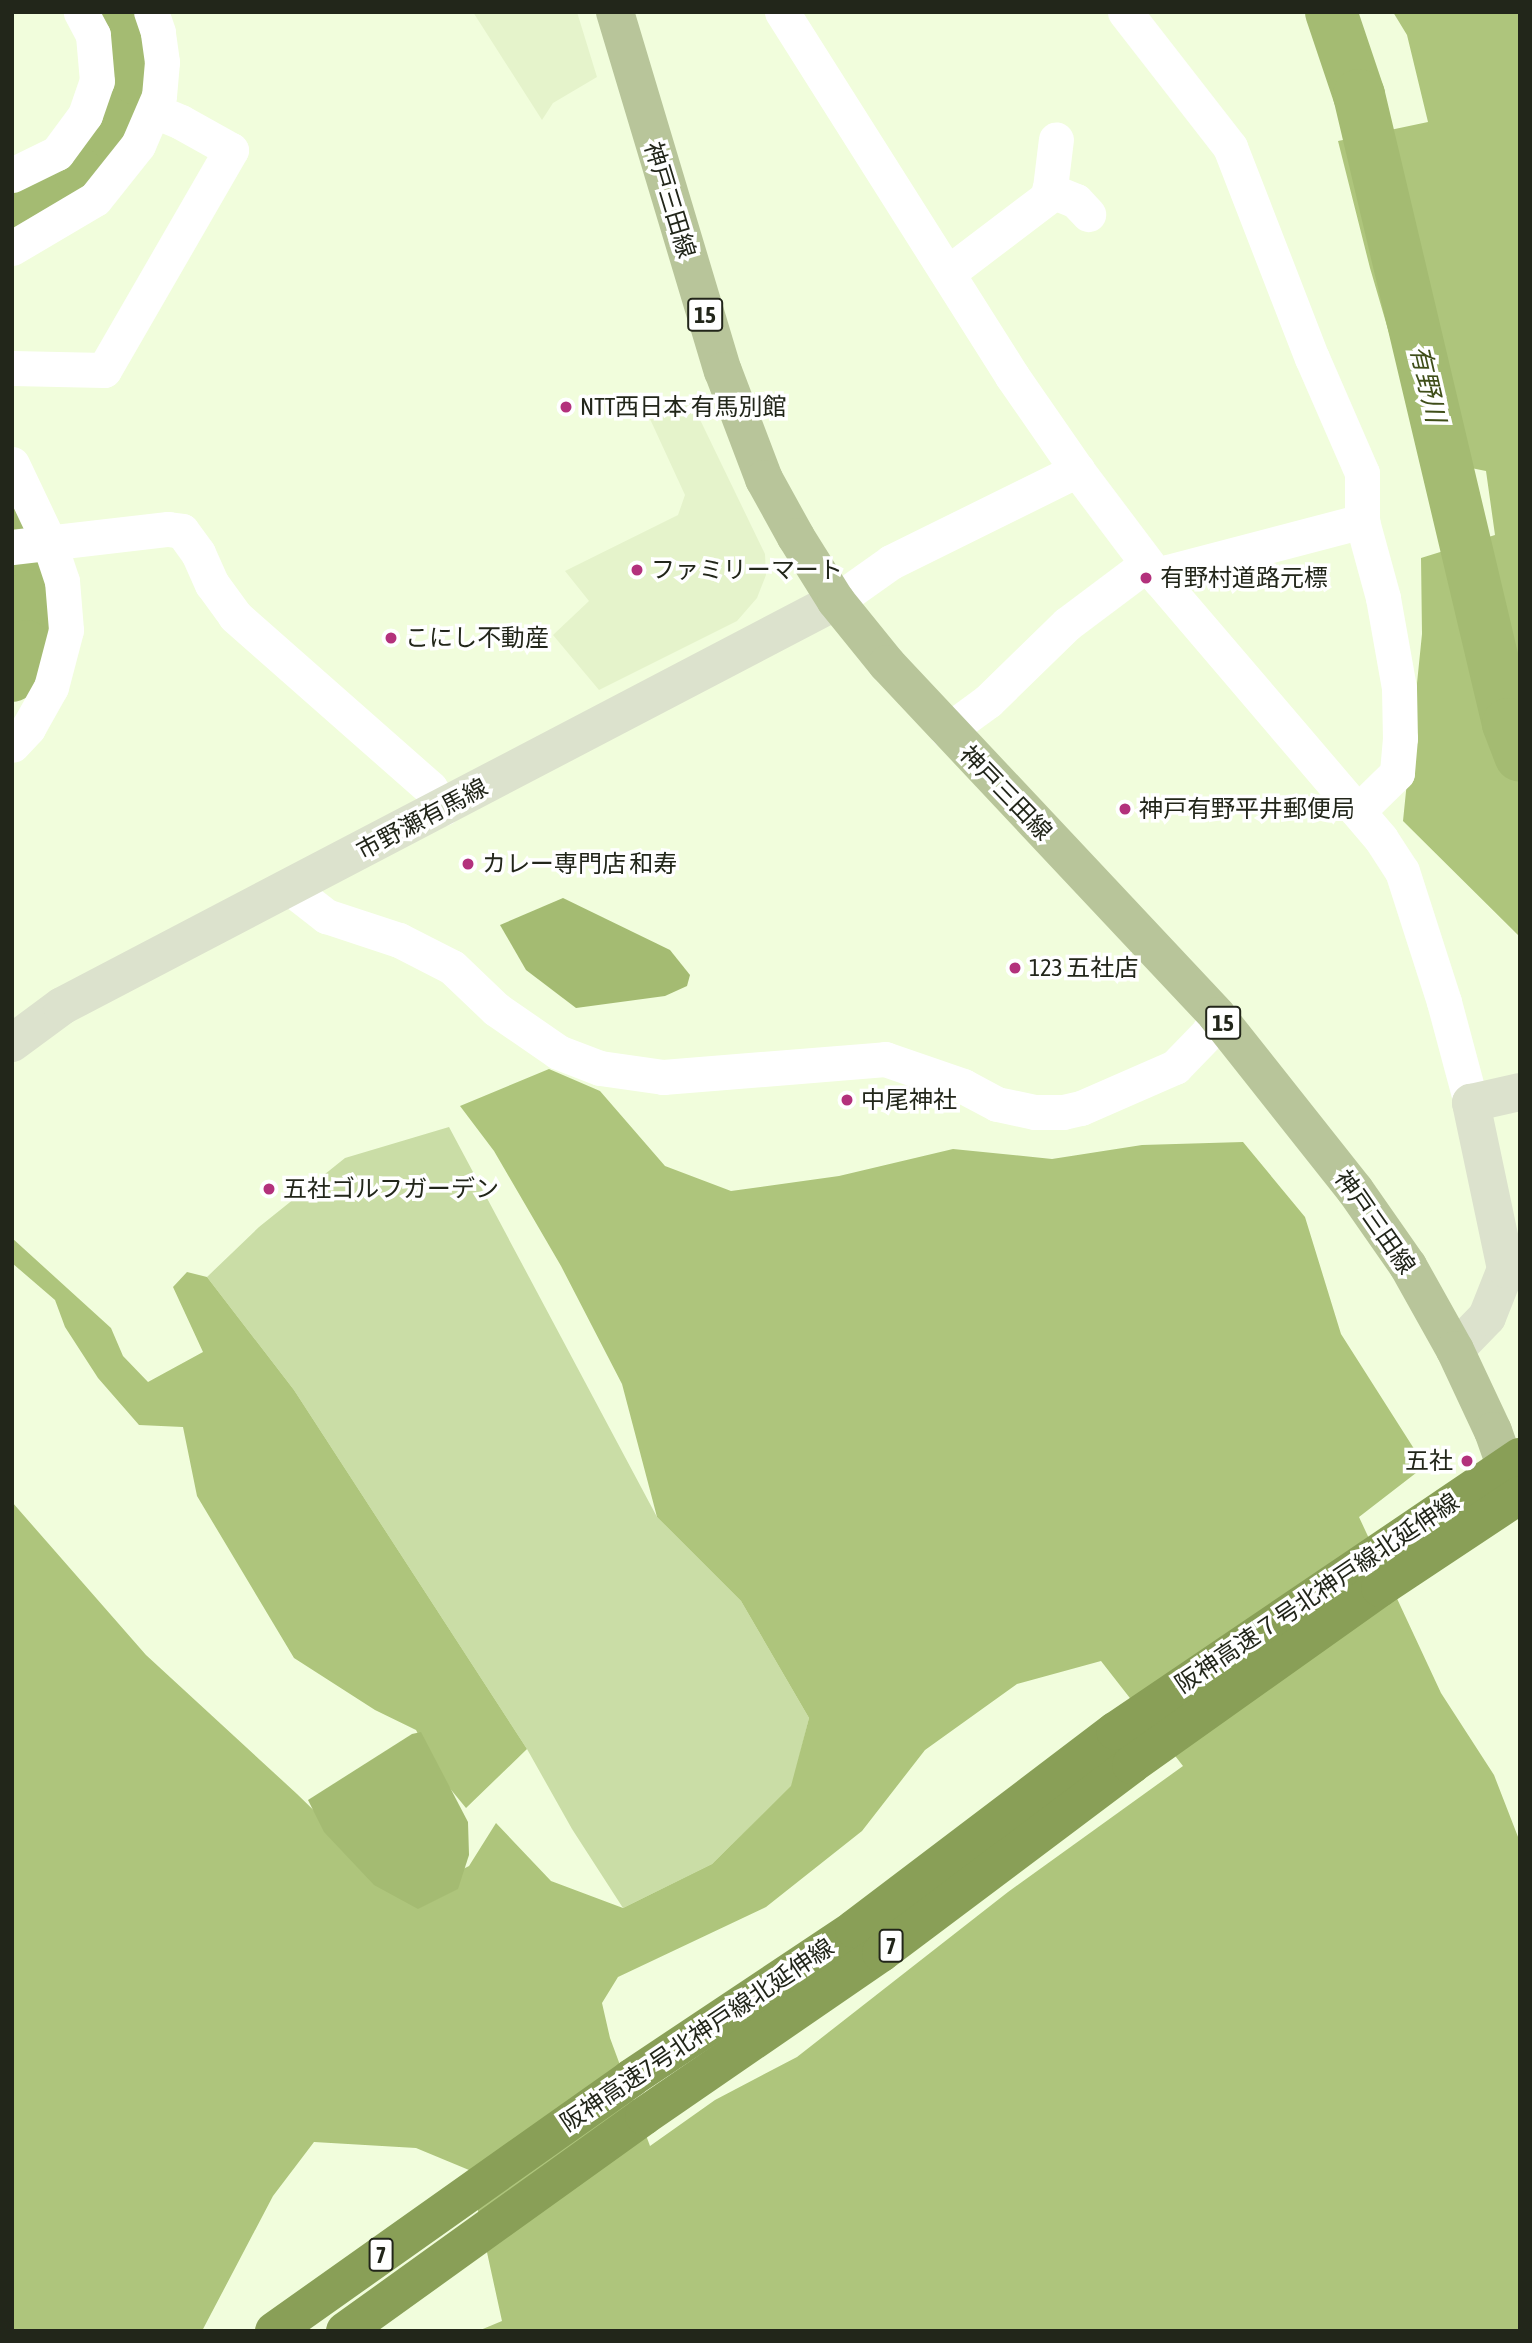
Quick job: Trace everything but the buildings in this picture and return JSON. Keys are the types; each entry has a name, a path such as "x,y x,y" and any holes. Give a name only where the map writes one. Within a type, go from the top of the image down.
{"highway":[{"name":"阪神高速７号北神戸線北延伸線","path":"1115,1731 1520,1457"},
{"name":"阪神高速７号北神戸線北延伸線","path":"1131,1765 1380,1588 1520,1495"},
{"name":"阪神高速7号北神戸線北延伸線","path":"274,2331 631,2078 854,1929 1115,1731"},
{"name":"阪神高速7号北神戸線北延伸線","path":"345,2331 644,2116 881,1953 1131,1765"}],"main road":[{"name":"神戸三田線","path":"615,12 677,227 744,433 764,479 836,601 947,732 1217,1016 1354,1190 1408,1266 1455,1350 1493,1431 1520,1507"},
{"name":"市野瀬有馬線","path":"12,1043 62,1006 836,601"},
{"path":"1455,1350 1487,1317 1506,1269 1471,1103 1520,1092"}],"street":[{"path":"12,175 57,153 85,115 97,81 93,35 81,12"},
{"path":"12,248 95,199 138,145 155,111 159,96 162,62 158,32 151,12"},
{"path":"782,12 949,272 1012,376 1077,470 1153,572 1358,811 1402,871 1444,1002 1471,1103"},
{"path":"1125,12 1230,148 1312,358 1362,473 1362,521 1384,598 1399,688 1400,738 1397,773 1358,811"},
{"path":"12,368 104,370 231,150 155,111"},
{"path":"949,272 1049,196 1056,139"},
{"path":"1049,190 1076,201 1088,214"},
{"path":"12,464 33,544 64,593 66,630 51,687 34,718 12,745"},
{"path":"836,601 891,562 1077,470"},
{"path":"947,732 988,701 1067,624 1153,572 1168,572 1362,521"},
{"path":"33,544 168,528 183,531 198,553 212,584 235,616 430,788 443,808"},
{"path":"290,888 326,916 399,940 452,967 496,1009 558,1052 600,1068 663,1077 884,1059 963,1086 998,1104 1035,1112 1063,1112 1081,1108 1175,1067 1208,1033 1217,1016"}],"shaded area":[{"path":"473,12 577,12 597,77 553,103 542,120"},
{"path":"1393,12 1520,12 1520,937 1403,821 1422,634 1421,558 1495,535 1486,471 1426,459 1370,268 1338,141 1428,122 1407,35"},
{"path":"690,399 765,554 766,575 757,598 737,621 599,690 553,635 589,601 565,571 678,515 685,495 650,419"},
{"path":"563,898 670,950 690,975 687,986 665,996 576,1008 526,970 500,925"},
{"path":"549,1069 600,1091 665,1166 731,1191 839,1176 953,1149 1052,1159 1142,1145 1243,1142 1305,1217 1341,1334 1425,1466 1359,1517 1441,1693 1494,1775 1520,1842 1520,2331 478,2331 502,2321 469,2170 416,2148 314,2142 273,2196 202,2331 12,2331 12,1502 146,1655 297,1794 405,1899 469,1866 496,1823 551,1881 623,1908 712,1864 791,1786 809,1718 741,1601 657,1517 622,1384 561,1266 494,1151 460,1106","holes":["1101,1661 1183,1766 1008,1892 797,2057 715,2100 650,2146 610,2038 602,2003 618,1977 766,1907 862,1831 925,1750 1017,1684"]},
{"path":"449,1127 657,1517 741,1601 809,1718 792,1786 712,1864 623,1908 572,1829 527,1749 294,1390 207,1277 259,1227 345,1158"},
{"path":"12,1238 111,1328 123,1356 148,1382 203,1352 173,1287 187,1272 207,1277 294,1390 527,1749 466,1808 439,1775 416,1730 375,1710 294,1658 197,1496 183,1427 139,1425 98,1378 65,1327 55,1300 12,1263"},
{"path":"421,1732 468,1822 469,1855 458,1889 418,1909 374,1885 324,1832 308,1800 412,1734"}],"waterway":[{"path":"12,221 81,173 111,133 134,78 125,12"},
{"name":"有野川","path":"1331,12 1359,95 1508,724 1520,756"},
{"path":"12,533 31,596 26,646 12,676"}],"place":[{"name":"NTT西日本 有馬別館","path":"566,407"},
{"name":"ファミリーマート","path":"637,570"},
{"name":"有野村道路元標","path":"1146,578"},
{"name":"こにし不動産","path":"391,638"},
{"name":"神戸有野平井郵便局","path":"1125,809"},
{"name":"カレー専門店 和寿","path":"468,864"},
{"name":"123 五社店","path":"1015,968"},
{"name":"中尾神社","path":"847,1100"},
{"name":"五社ゴルフガーデン","path":"269,1189"},
{"name":"五社","path":"1467,1461"}]}
